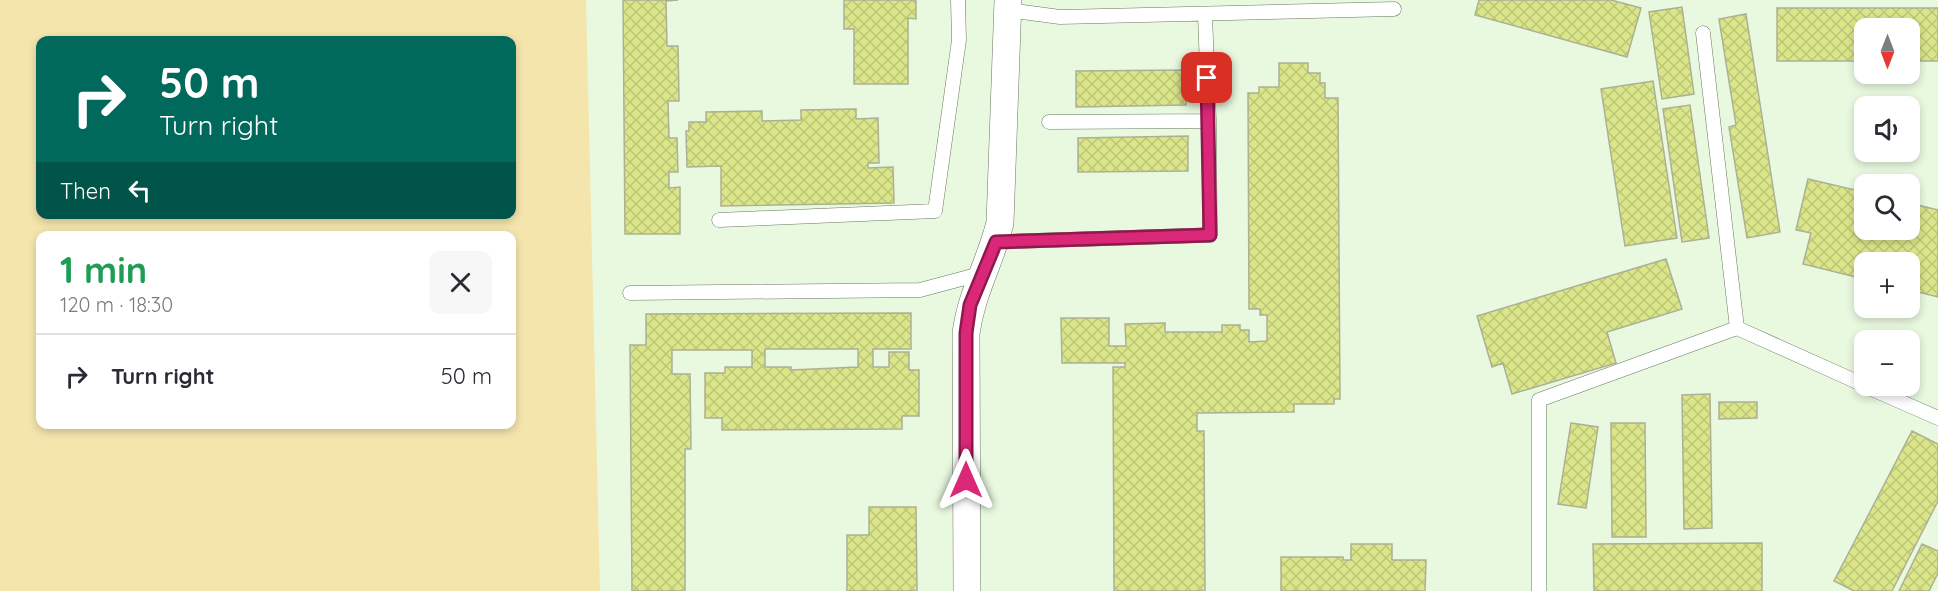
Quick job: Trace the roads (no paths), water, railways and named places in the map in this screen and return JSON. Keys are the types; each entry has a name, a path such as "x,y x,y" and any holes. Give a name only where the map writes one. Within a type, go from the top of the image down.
{"street":[{"path":"967,591 966,333 970,305 980,274 996,242 1003,196 1008,5"}],"lane":[{"path":"718,220 935,211 959,40 958,0"},
{"path":"1008,5 1060,17 1394,9"},
{"path":"996,242 1210,235 1205,14"},
{"path":"1703,33 1737,328"},
{"path":"1049,122 1209,121"},
{"path":"630,293 920,290 980,274"},
{"path":"1539,591 1539,400 1737,328 1854,380"},
{"path":"1889,396 1938,418"}]}
